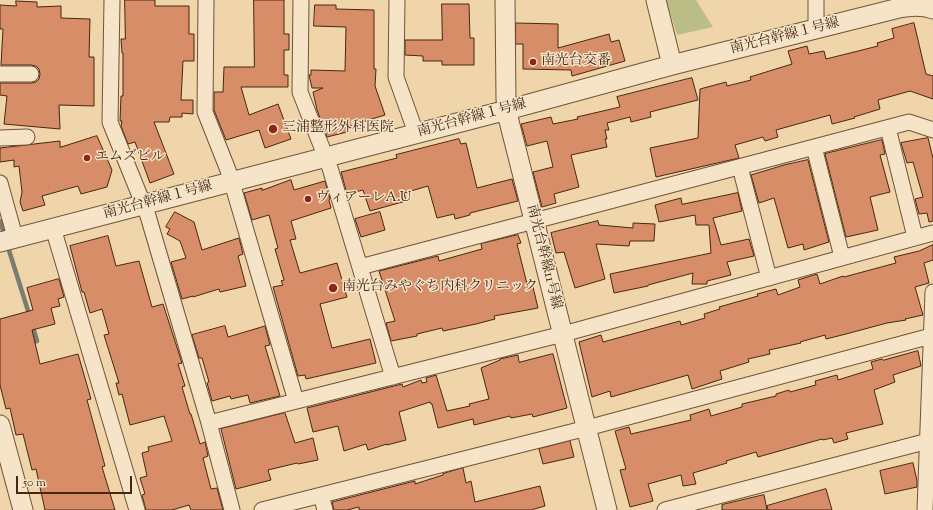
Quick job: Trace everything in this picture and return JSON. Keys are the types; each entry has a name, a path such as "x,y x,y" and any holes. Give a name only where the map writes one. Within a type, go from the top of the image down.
{"street":[{"path":"112,0 110,122 143,205 209,423 232,510"},
{"path":"206,0 205,112 231,182 296,402"},
{"path":"301,0 300,92 330,168 393,377"},
{"path":"397,0 396,77 416,133"},
{"name":"南光台幹線11号線","path":"505,0 507,110 607,510"},
{"path":"656,0 672,65"},
{"path":"816,0 816,29"},
{"name":"南光台幹線１号線","path":"7,240 325,156 507,110 672,65 899,8 912,3 933,9"},
{"path":"0,74 31,74"},
{"path":"360,267 909,122 933,130"},
{"path":"888,128 915,237"},
{"path":"0,138 27,137"},
{"path":"814,147 842,258"},
{"path":"740,167 769,278"},
{"path":"0,183 7,240"},
{"path":"53,228 137,510"},
{"path":"209,423 563,334 933,233"},
{"path":"928,507 928,441 931,400 933,292"},
{"path":"262,510 586,428 931,336"},
{"path":"0,425 23,510"},
{"path":"665,510 928,441"},
{"path":"321,495 325,510"}],"green space":[{"path":"666,0 696,0 713,27 677,35"}],"building":[{"path":"125,0 155,0 155,6 189,6 189,34 194,34 194,61 183,61 181,100 193,100 193,114 182,113 182,117 170,117 169,122 154,122 174,174 150,183 135,142 128,144 121,126 122,121 120,121 121,96 123,96 123,53 121,39 125,39"},
{"path":"254,0 284,0 284,34 289,34 289,50 284,50 284,75 288,75 288,87 241,87 249,115 278,104 291,139 265,148 259,130 226,140 214,110 214,92 223,92 224,67 254,67"},
{"path":"16,1 37,2 37,7 61,6 61,18 90,19 89,57 94,57 94,106 59,105 60,129 4,124 7,96 0,95 0,83 36,82 39,79 40,74 39,69 36,66 1,65 3,29 0,29 0,5 16,6"},
{"path":"442,4 469,4 470,38 474,38 474,65 442,65 442,61 423,61 423,56 405,55 405,40 442,40"},
{"path":"315,5 336,5 336,9 374,10 374,69 376,69 375,86 385,115 346,127 347,132 327,137 317,110 313,92 323,88 312,88 309,75 311,75 311,70 345,71 346,27 314,26"},
{"path":"516,23 558,24 558,48 609,34 611,42 619,40 625,61 572,76 571,70 523,69 523,44 516,44"},
{"path":"914,23 926,74 933,76 933,99 910,91 878,100 880,109 854,117 855,118 832,124 830,115 776,130 778,137 765,141 763,137 735,145 739,158 656,177 650,148 698,138 700,89 726,82 727,86 751,80 750,77 792,64 788,51 807,46 809,54 824,51 826,59 878,46 877,43 894,38 892,29"},
{"path":"692,78 698,100 650,112 651,117 631,122 630,117 607,123 609,130 605,130 607,139 605,139 607,147 571,155 579,187 554,194 556,203 542,207 533,172 553,167 547,141 527,146 521,124 551,117 553,124 578,119 577,117 620,107 617,97"},
{"path":"97,136 112,170 107,187 81,194 78,186 42,196 45,205 23,211 20,202 22,192 19,166 14,167 14,160 0,162 0,148 60,141 60,147"},
{"path":"928,138 933,158 933,221 929,222 927,213 919,214 915,199 923,197 913,162 907,163 901,143"},
{"path":"459,139 461,144 466,143 477,188 512,179 518,201 470,213 470,215 455,219 454,214 437,218 428,186 404,193 406,201 370,211 363,190 347,194 341,172 397,158 396,155"},
{"path":"882,140 885,154 880,155 890,192 870,197 878,230 846,237 825,154"},
{"path":"808,160 829,242 804,250 803,244 788,248 774,198 759,203 751,175 784,165"},
{"path":"291,180 294,190 325,181 330,199 331,208 291,221 296,239 290,240 300,273 337,263 347,297 320,304 332,348 370,339 376,363 306,379 305,375 298,376 273,287 283,285 281,281 284,280 275,249 278,248 269,215 252,220 244,193 262,188 262,190"},
{"path":"738,193 742,211 713,218 721,245 749,239 754,256 727,262 731,275 707,281 707,284 692,284 693,273 648,286 614,293 610,274 711,253 709,225 696,225 695,215 659,222 655,205 681,198 682,204"},
{"path":"175,212 194,222 202,250 239,238 243,254 238,256 246,286 220,292 219,289 182,299 171,262 186,258 180,241 167,234 170,229 166,227"},
{"path":"380,212 385,230 361,237 355,219"},
{"path":"598,221 599,225 633,228 633,223 655,224 654,241 630,241 629,246 596,244 605,279 575,288 564,252 556,253 551,233"},
{"path":"518,235 521,243 517,244 528,288 533,287 538,308 494,316 495,319 476,324 443,331 442,328 417,334 417,336 391,341 386,323 395,321 379,271 438,256 439,261 482,249 481,244"},
{"path":"108,236 116,266 139,261 152,307 163,304 182,363 178,364 185,386 182,387 190,414 200,444 205,442 208,456 203,458 211,489 217,488 223,510 191,510 189,505 172,510 146,510 142,495 145,494 140,478 147,476 142,453 149,451 148,447 172,441 164,416 130,425 122,394 119,395 116,383 119,383 104,335 109,334 102,309 90,313 84,292 82,292 70,246"},
{"path":"933,245 933,260 924,263 929,283 915,287 923,315 826,339 825,335 800,342 801,343 769,350 770,354 748,359 749,362 720,371 722,379 692,389 688,375 611,397 610,391 592,397 579,342 601,335 603,342 680,321 681,325 705,318 704,314 720,309 719,307 758,296 757,294 776,289 778,295 800,287 798,280 817,274 820,284 843,276 844,277 896,263 894,257 919,251"},
{"path":"59,279 64,297 58,299 60,306 51,308 55,324 32,330 40,364 78,354 91,399 87,400 105,466 102,467 115,510 45,510 36,469 32,470 23,434 16,435 10,408 6,409 0,385 0,319 33,310 27,288"},
{"path":"225,326 228,337 265,326 270,345 265,346 280,396 250,403 248,395 231,399 230,396 212,401 207,383 209,382 202,358 199,358 192,335"},
{"path":"918,351 921,366 893,375 895,382 874,390 883,424 846,433 848,439 834,443 832,438 822,439 758,457 756,452 726,461 727,463 693,473 696,484 683,486 681,475 648,484 653,501 630,507 620,470 626,469 615,431 629,427 631,434 691,420 690,415 709,409 711,416 742,407 742,404 776,396 776,394 789,390 790,392 816,385 815,381 837,375 838,380 873,369 871,362"},
{"path":"553,354 567,408 533,417 532,414 511,418 510,416 474,425 473,419 438,428 432,404 430,402 399,412 406,440 368,450 366,444 344,451 338,426 313,432 307,408 402,384 403,387 421,380 422,383 427,382 426,378 436,375 447,411 470,406 469,404 489,399 481,368 500,359 518,355 519,362"},
{"path":"285,413 295,443 313,438 318,460 268,470 271,480 236,489 221,429"},
{"path":"570,441 574,457 543,464 539,449"},
{"path":"913,463 917,487 885,494 880,471"},
{"path":"463,468 466,483 471,481 475,502 540,486 545,506 531,510 359,510 359,507 347,510 334,510 332,502 415,481 415,484"},
{"path":"826,489 832,510 768,510 767,506"},
{"path":"764,495 767,510 722,510 722,505"}],"waterway":[{"path":"0,221 5,237"},
{"path":"7,244 30,317"},
{"path":"29,343 37,341 32,324"}],"place":[{"name":"南光台交番","path":"533,62"},
{"name":"三浦整形外科医院","path":"273,129"},
{"name":"エムズビル","path":"87,158"},
{"name":"ヴィアーレA.U","path":"308,199"},
{"name":"南光台みやぐち内科クリニック","path":"333,288"}]}
